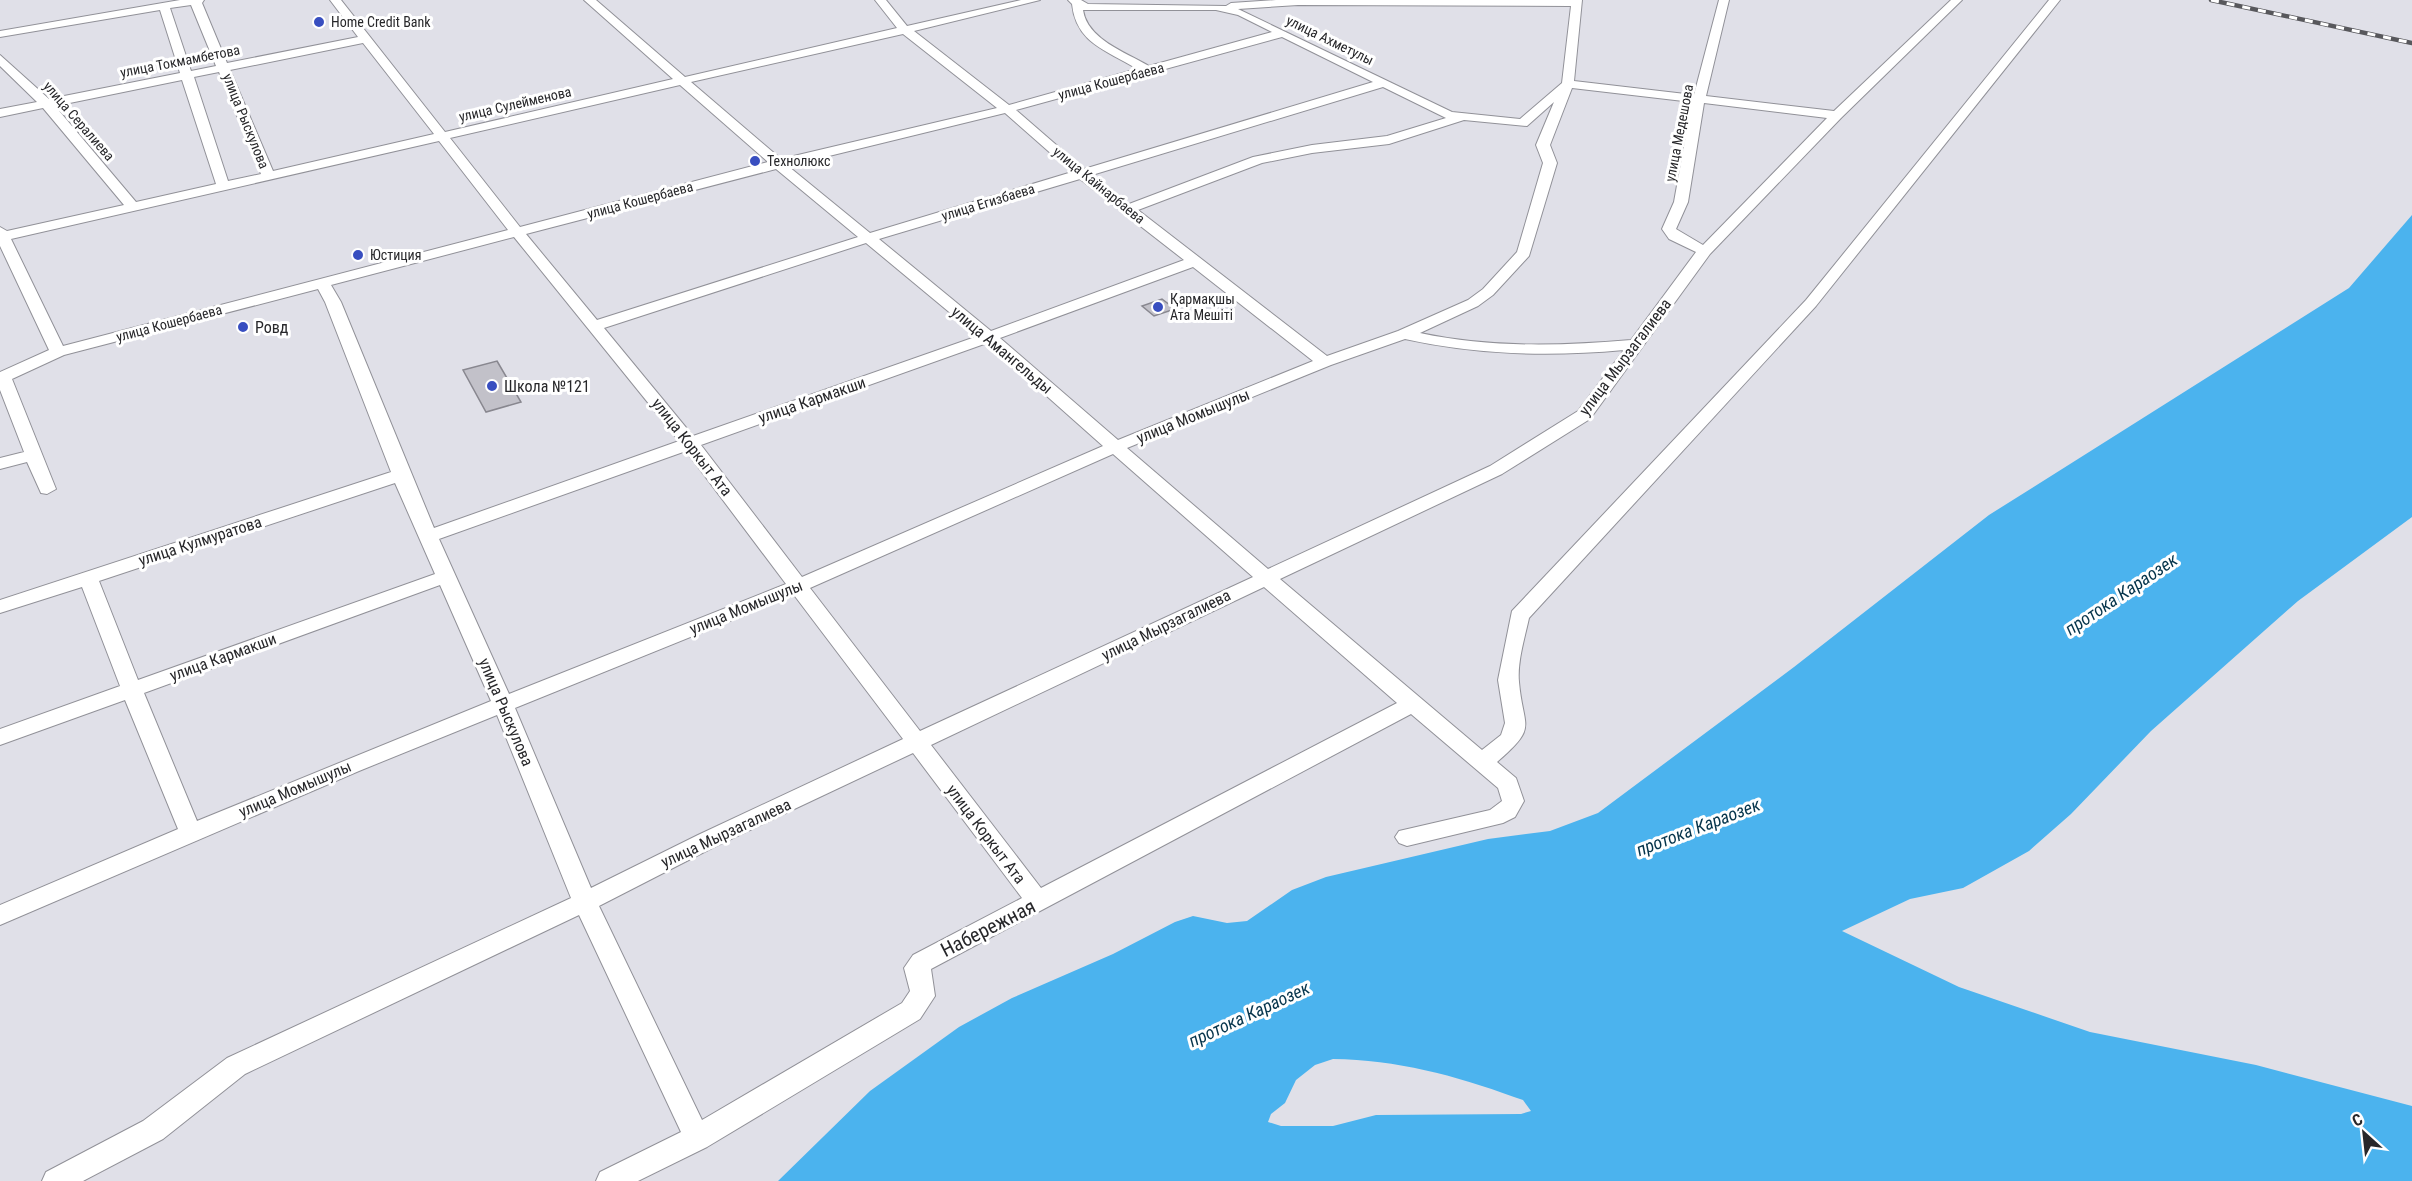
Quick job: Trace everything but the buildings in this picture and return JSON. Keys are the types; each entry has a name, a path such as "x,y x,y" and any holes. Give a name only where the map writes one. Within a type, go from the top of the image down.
{"street":[{"path":"0,34 196,0"},
{"name":"улица Рыскулова","path":"196,0 268,175"},
{"name":"улица Коркыт Ата","path":"335,0 440,136 689,442 1038,902"},
{"name":"улица Кайнарбаева","path":"880,0 904,29 1007,109 1082,174 1325,362"},
{"path":"949,19 962,0"},
{"name":"улица Сулейменова","path":"1,234 684,82 1035,0"},
{"name":"улица Медешова","path":"1705,250 1674,236 1669,229 1681,202 1699,99 1724,0"},
{"name":"улица Мырзагалиева","path":"56,1181 153,1130 236,1066 1496,470 1555,434 1584,415 1705,250 1837,114 1958,0"},
{"path":"1482,763 1510,739 1516,723 1508,680 1519,616 1810,303 2055,0"},
{"name":"улица Амангельды","path":"595,1 778,164 990,338 1265,578 1508,784 1513,801 1507,811 1494,817 1407,837"},
{"path":"1075,2 1079,20 1086,33 1148,71"},
{"name":"улица Ахметулы","path":"1075,2 1086,7 1112,8 1216,7 1242,13 1449,115 1523,123 1568,84"},
{"path":"1216,7 1298,2 1577,2"},
{"name":"улица Момышулы","path":"0,915 503,704 798,586 1115,447 1325,362 1404,334 1473,303 1488,292 1524,253 1550,163 1543,145 1568,84 1577,2"},
{"path":"164,6 223,185"},
{"name":"улица Кошербаева","path":"1,377 58,352 778,164 1007,109 1283,33"},
{"name":"улица Токмамбетова","path":"0,113 365,39"},
{"name":"улица Сералиева","path":"0,59 46,103 132,206"},
{"name":"улица Егизбаева","path":"594,326 868,238 1384,83"},
{"path":"1568,84 1837,114"},
{"name":"улица Ахметулы","path":"1128,209 1258,160 1312,149 1389,140 1462,117"},
{"path":"1,234 58,352"},
{"name":"улица Кармакши","path":"428,537 689,442 990,338 1196,261"},
{"name":"улица Рыскулова","path":"322,284 333,302 400,475 503,704 585,902 697,1138"},
{"path":"1404,334 1454,345 1552,350 1636,344"},
{"path":"1,377 35,454 47,489"},
{"path":"0,464 35,454"},
{"name":"улица Кулмуратова","path":"0,607 400,475"},
{"name":"улица Кармакши","path":"0,737 445,577"},
{"path":"88,578 191,833"},
{"name":"Набережная","path":"610,1181 697,1138 911,1011 922,1002 924,993 916,968 922,962 1412,704"}],"water":[{"name":"протока Караозек","path":"2412,215 2412,517 2298,601 2151,731 2071,814 2029,851 1963,888 1910,899 1842,931 1959,987 2090,1032 2256,1065 2412,1106 2412,1181 778,1181 870,1091 959,1027 1012,998 1113,954 1175,922 1193,916 1227,923 1247,921 1292,890 1326,877 1488,839 1550,831 1598,813 1794,667 1989,515 2349,288","holes":["1333,1059 1357,1060 1425,1070 1469,1082 1523,1100 1531,1111 1521,1114 1376,1115 1333,1126 1281,1126 1268,1122 1271,1114 1285,1103 1296,1080 1315,1065"]}],"railway":[{"path":"2211,0 2412,43"}],"place":[{"name":"Home Credit Bank","path":"319,22"},
{"name":"Технолюкс","path":"755,161"},
{"name":"Юстиция","path":"358,255"},
{"name":"Қармақшы Ата Мешіті","path":"1158,307"},
{"name":"Ровд","path":"243,327"},
{"name":"Школа №121","path":"492,386"}]}
